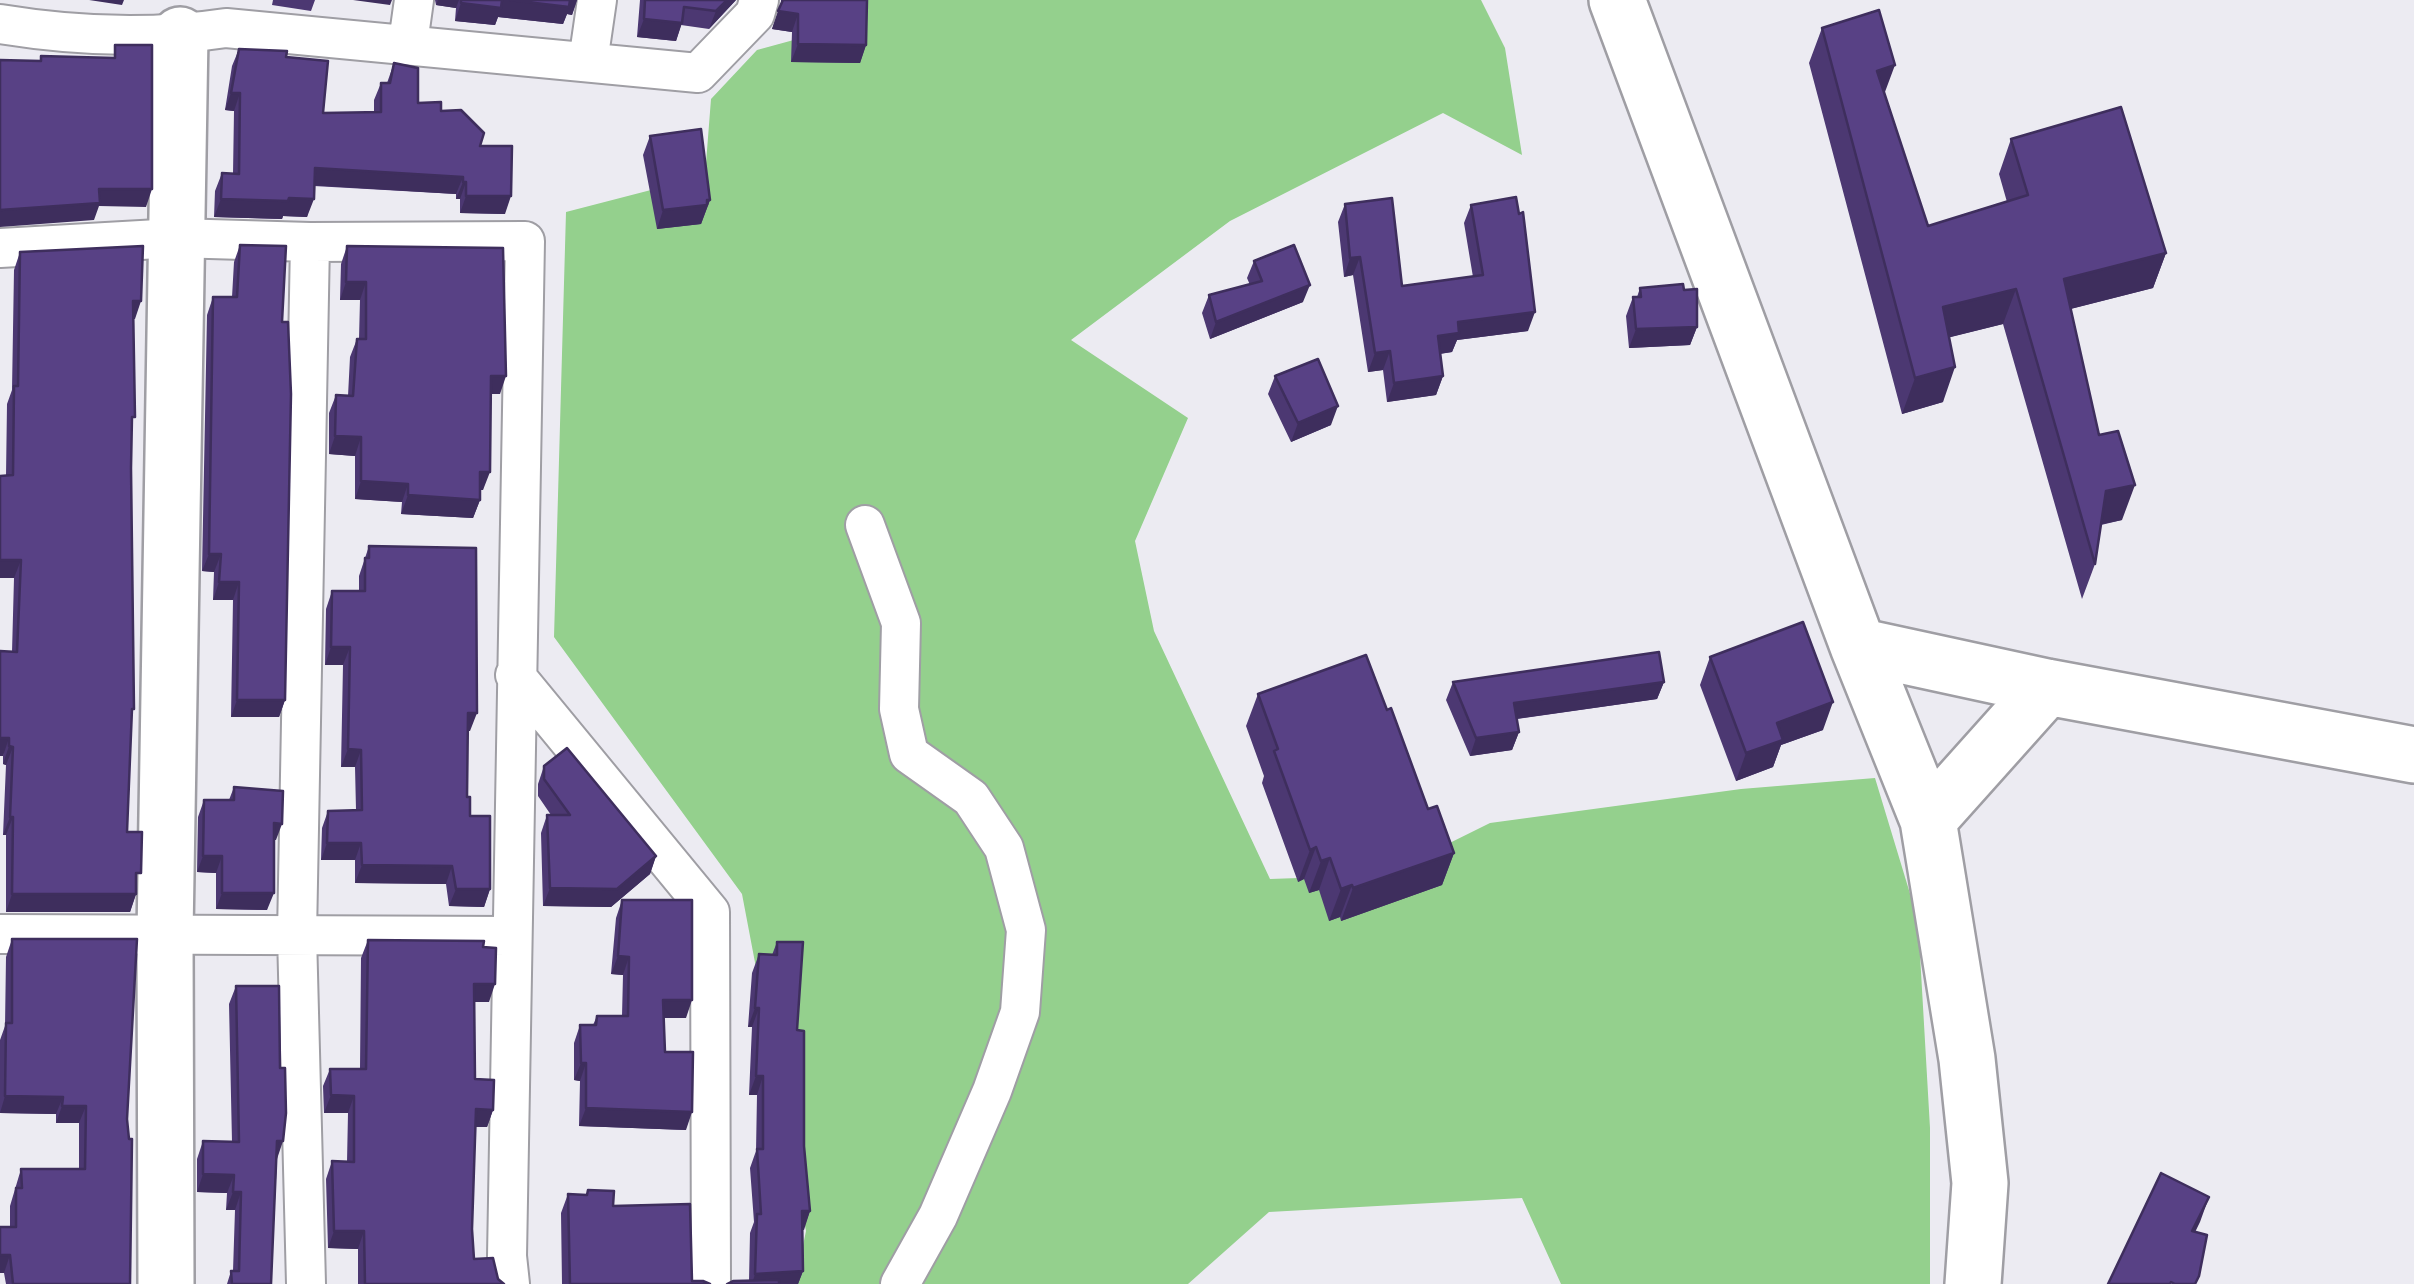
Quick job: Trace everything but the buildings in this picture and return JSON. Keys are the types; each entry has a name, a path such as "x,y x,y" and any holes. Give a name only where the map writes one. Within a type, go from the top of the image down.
{"street":[{"path":"408,43 414,0"},
{"path":"588,62 596,0"},
{"path":"25,18 212,21 698,73 755,14 759,0"},
{"path":"1617,0 1858,646 1928,820 1968,1059 1980,1184 1973,1284"},
{"path":"166,1284 165,934 176,238 212,21"},
{"path":"0,248 176,238 524,241 511,936 510,1284"},
{"path":"306,1284 297,935 310,242"},
{"path":"865,525 901,624 899,709 908,754 972,798 1004,848 1026,930 1020,1012 998,1075 938,1216 900,1284"},
{"path":"1858,646 2414,755"},
{"path":"515,675 710,912 711,1284"},
{"path":"1928,820 2047,686"},
{"path":"0,934 511,936"}],"green space":[{"path":"841,0 1481,0 1505,48 1522,155 1443,113 1230,221 1071,340 1188,418 1135,541 1154,631 1270,879 1385,875 1490,823 1741,789 1875,778 1918,920 1930,1128 1930,1284 1561,1284 1522,1198 1269,1212 1188,1284 795,1284 806,1231 742,894 554,637 566,212 705,176 711,99 757,50 834,29"}]}
